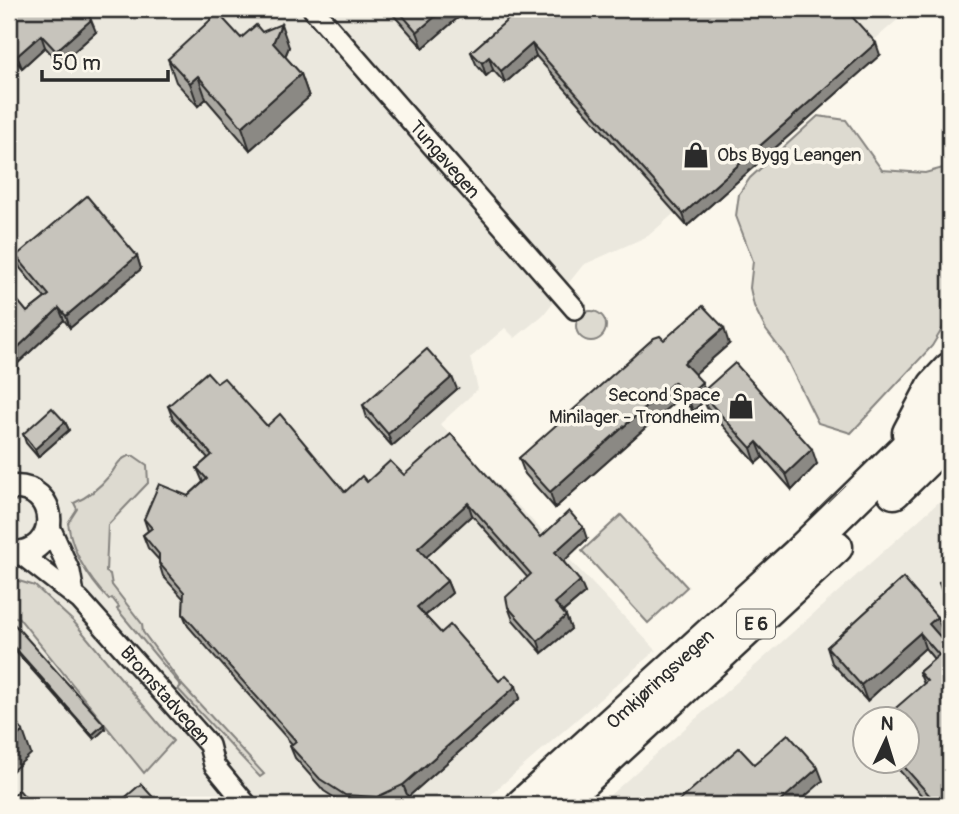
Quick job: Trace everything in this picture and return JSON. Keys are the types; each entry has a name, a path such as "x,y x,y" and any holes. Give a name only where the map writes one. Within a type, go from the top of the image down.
{"highway":[{"name":"E 6","path":"893,462 934,386 950,369"},
{"name":"Omkjøringsvegen","path":"522,805 759,590 950,405"},
{"name":"Omkjøringsvegen","path":"558,805 766,615 950,437"}],"street":[{"name":"Tungavegen","path":"313,9 575,309"},
{"path":"11,486 30,490 38,495 49,514 49,525 39,545 12,554"},
{"name":"Bromstadvegen","path":"49,525 70,572 74,594"},
{"name":"Bromstadvegen","path":"12,554 74,594 209,745 214,765 247,805"}],"shaded area":[{"path":"9,9 910,9 648,236 583,265 543,315 515,338 505,328 470,358 478,389 440,424 656,650 479,805 9,805"},
{"path":"818,116 846,120 882,170 925,173 950,166 950,316 932,346 851,433 818,423 784,354 766,330 754,306 750,288 753,261 736,216 739,194 750,178"},
{"path":"591,311 602,315 606,326 602,337 591,341 580,337 576,326 580,315"},
{"path":"128,456 134,456 147,465 148,483 108,525 106,572 110,574 112,585 142,624 143,632 183,686 264,774 260,777 178,689 181,686 117,609 119,607 112,598 109,600 95,583 77,555 68,523 77,509 74,503 98,488 119,462"},
{"path":"950,492 950,805 599,805"},
{"path":"621,515 687,587 648,623 582,551"},
{"path":"9,578 35,586 74,622 173,741 144,773 19,618 9,615"}],"building":[{"path":"9,9 86,9 91,20 56,51 41,35 17,56 9,46"},
{"path":"397,9 444,9 417,32"},
{"name":"Obs Bygg Leangen","path":"520,9 845,9 876,43 683,214 532,44 501,71 489,57 482,63 471,52"},
{"path":"218,13 241,38 256,25 262,32 281,24 273,43 301,74 242,127 198,76 190,83 168,59"},
{"path":"87,196 137,256 66,316 59,308 11,354 13,357 9,360 9,290 27,312 49,295 16,256"},
{"path":"703,306 724,328 684,363 702,382 687,396 674,382 550,492 519,458 654,338 660,336 664,340"},
{"path":"427,349 452,377 388,434 363,405"},
{"path":"735,363 812,449 786,474 757,442 751,448 701,393"},
{"path":"207,372 217,383 224,378 267,426 280,414 345,492 362,476 367,482 390,461 404,475 451,434 541,537 569,511 583,527 555,552 580,581 555,603 566,616 538,641 508,607 506,597 531,574 468,503 418,548 447,581 417,607 441,633 450,625 499,681 506,675 516,686 403,785 377,797 345,795 320,779 290,746 296,741 183,614 184,592 159,563 159,554 143,535 152,528 144,519 159,484 188,496 207,479 197,468 212,455 168,406"},
{"path":"52,408 65,422 35,449 23,434"},
{"path":"950,572 950,595 939,583"},
{"path":"903,578 937,617 929,624 950,648 950,805 938,805 912,776 920,776 920,706 898,706 927,681 919,672 939,655 920,633 861,685 827,647"},
{"path":"15,625 104,724 92,735 9,641 9,630"},
{"path":"9,715 23,731 9,743"},
{"path":"788,734 818,768 776,805 674,805 739,748 754,764"},
{"path":"141,784 160,805 125,805 121,801"},
{"path":"19,790 32,805 9,805 9,799"}],"place":[{"name":"Obs Bygg Leangen","path":"696,155"},
{"name":"Second Space Minilager - Trondheim","path":"741,406"}]}
